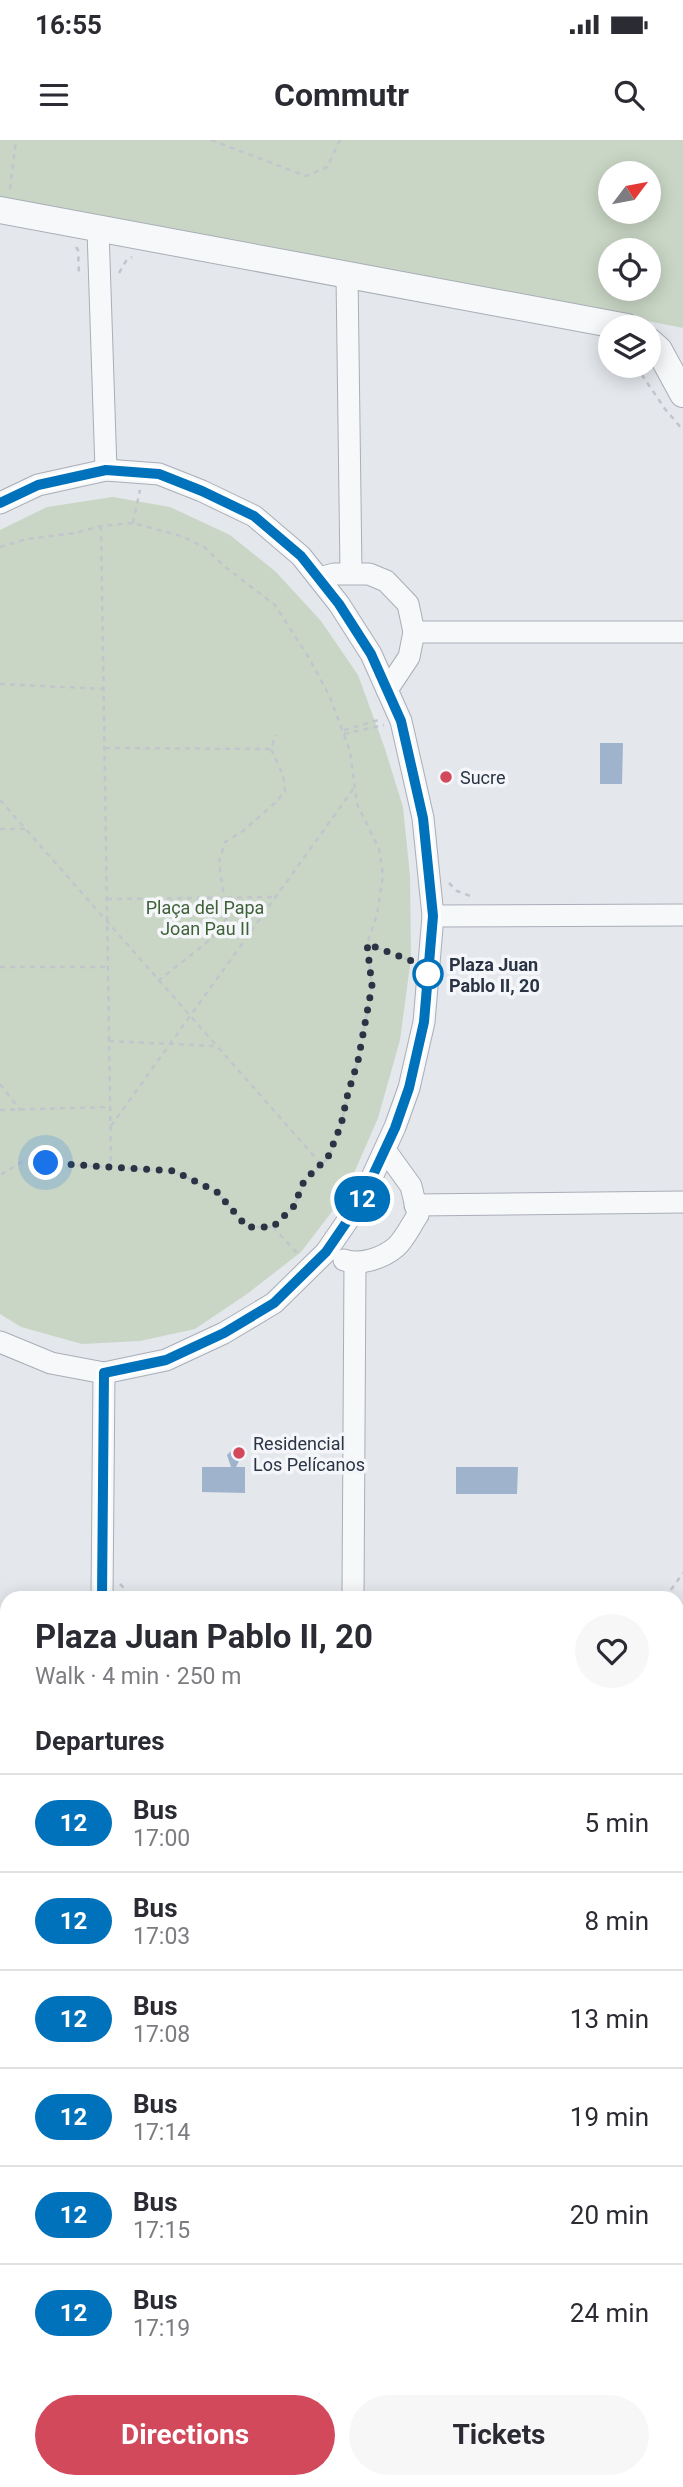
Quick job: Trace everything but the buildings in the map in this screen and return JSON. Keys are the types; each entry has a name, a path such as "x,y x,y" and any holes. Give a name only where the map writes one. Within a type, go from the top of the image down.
{"street":[{"path":"4,211 598,322"},
{"path":"98,230 106,470"},
{"path":"346,275 351,573"},
{"path":"661,354 683,394"},
{"path":"0,503 38,485 106,470 159,474 254,516 301,556 339,604 371,654 399,718 423,818 433,916 424,1022 409,1088 385,1150 361,1201 326,1252 274,1303 224,1333 166,1360 104,1373 51,1363 0,1342"},
{"path":"318,578 334,573 369,574 386,581 408,604 415,632 410,657 387,690"},
{"path":"415,632 683,632"},
{"path":"433,916 683,915"},
{"path":"326,1252 355,1264 376,1257 397,1247 418,1215 411,1186 385,1150"},
{"path":"415,1205 683,1202"},
{"path":"353,1591 355,1264"},
{"path":"102,1591 104,1373"}],"path":[{"path":"4,211 16,140"},
{"path":"211,140 306,176 327,167 340,140"},
{"path":"644,378 683,430"},
{"path":"133,523 144,473"},
{"path":"0,548 27,539 133,523 181,536 204,547 275,605 329,695 351,751 356,804 379,849 383,875 377,915 367,944 372,986 366,1024 341,1125 328,1157 304,1181 294,1206 273,1227 247,1227 217,1192 174,1171 22,1162 0,1175"},
{"path":"101,526 111,1167"},
{"path":"0,684 104,690"},
{"path":"343,732 399,718"},
{"path":"343,732 399,718"},
{"path":"158,981 211,939 227,917 219,862 225,842 243,831 285,791 283,775 271,749 276,735"},
{"path":"105,748 271,749"},
{"path":"111,1126 355,787"},
{"path":"0,800 321,1164"},
{"path":"0,829 25,830"},
{"path":"446,878 457,891 481,896"},
{"path":"107,899 276,897"},
{"path":"367,944 428,967"},
{"path":"0,968 108,967"},
{"path":"109,1041 217,1046"},
{"path":"0,1084 20,1110"},
{"path":"0,1110 110,1107"},
{"path":"273,1227 310,1267"},
{"path":"670,1591 683,1573"}],"green space":[{"path":"0,140 683,140 683,328 661,324 661,315 617,315 354,263 0,203"},
{"name":"Plaça del Papa Joan Pau II","path":"113,497 170,507 230,535 276,572 321,621 358,675 403,807 410,876 411,958 400,1040 378,1118 344,1196 301,1252 247,1294 195,1329 140,1341 82,1344 21,1327 0,1314 0,530 47,507"}],"water":[{"path":"600,743 623,743 622,784 600,784"},
{"path":"234,1448 242,1455 236,1467 245,1467 245,1493 202,1492 202,1467 231,1467 227,1455"},
{"path":"456,1467 518,1467 517,1494 456,1494"}],"bus line":[{"name":"12","path":"0,503 38,485 106,470 159,474 254,516 301,556 339,604 371,654 401,721 423,818 433,916 424,1022 409,1088 395,1128 348,1223 326,1252 274,1303 224,1333 166,1360 104,1373 102,1591"}],"place":[{"name":"Sucre","path":"446,777"},
{"name":"Plaza Juan Pablo II, 20","path":"428,974"},
{"name":"Residencial Los Pelícanos","path":"239,1453"}],"route":[{"path":"46,1163 174,1171 217,1192 247,1227 273,1227 294,1206 304,1181 328,1157 341,1125 358,1061 372,986 367,944 428,967 428,974"}]}
